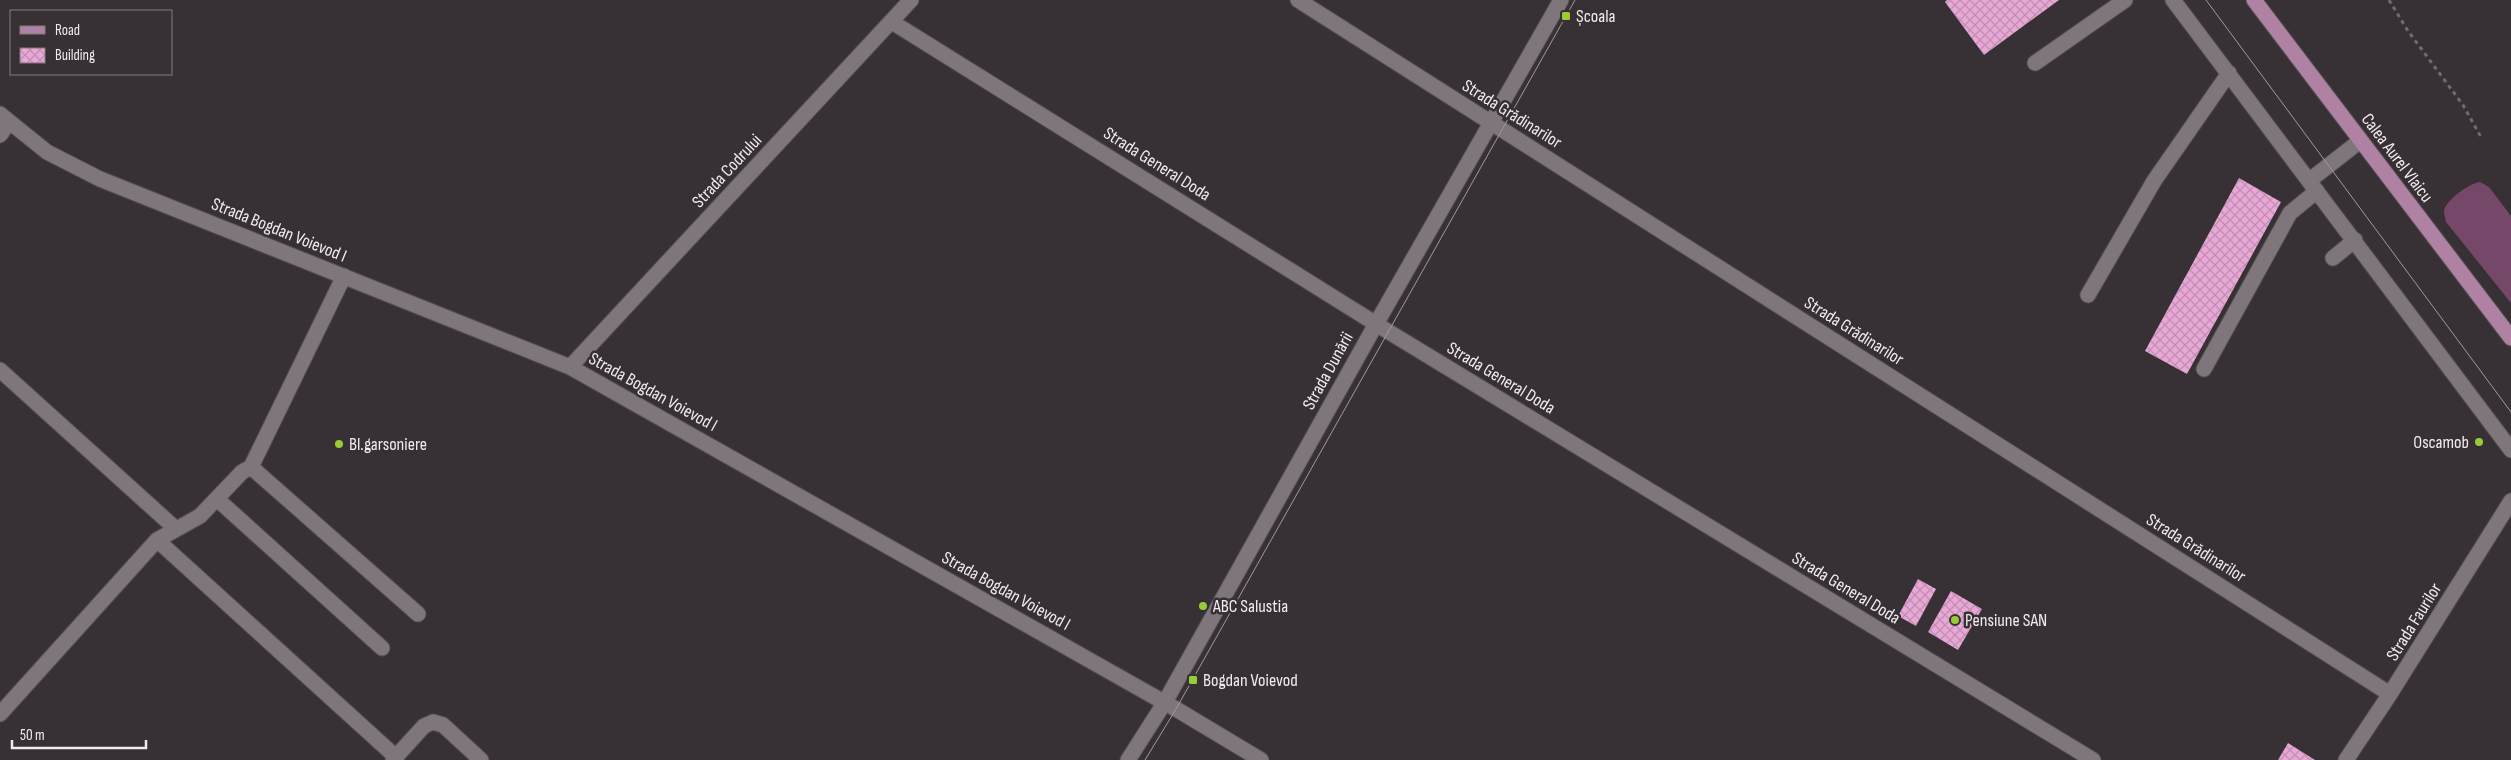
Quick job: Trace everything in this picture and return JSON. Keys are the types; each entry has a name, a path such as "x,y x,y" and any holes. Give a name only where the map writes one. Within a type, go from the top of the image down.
{"main road":[{"name":"Calea Aurel Vlaicu","path":"2254,0 2511,338"}],"street":[{"name":"Strada Codrului","path":"570,366 911,0"},
{"name":"Strada Grădinarilor","path":"1298,0 2390,694"},
{"name":"Strada Dunării","path":"1128,760 1165,702 1376,324 1561,0"},
{"path":"2035,64 2125,0"},
{"path":"2173,0 2511,450"},
{"name":"Strada General Doda","path":"892,22 1376,324 2093,760"},
{"path":"2088,296 2154,181 2229,73"},
{"path":"0,135 5,118"},
{"name":"Strada Bogdan Voievod I","path":"5,118 46,152 72,166 570,366 1165,702 1261,760"},
{"path":"2204,368 2290,213 2313,185 2360,140"},
{"path":"2333,258 2355,240"},
{"path":"0,714 157,540 200,516 246,470 344,276"},
{"path":"0,370 176,529"},
{"path":"246,470 418,614"},
{"path":"217,499 382,648"},
{"name":"Strada Faurilor","path":"2346,760 2390,694 2511,501"},
{"path":"157,540 394,758 424,726 433,722 443,725 481,760"}],"path":[{"path":"2389,0 2408,31 2463,105 2480,136"}],"shaded area":[{"path":"2480,182 2489,187 2511,216 2511,303 2446,222 2444,210 2449,201 2465,188"}],"building":[{"path":"1947,0 2059,0 1984,55 1945,2"},
{"path":"2239,178 2281,202 2187,374 2145,351"},
{"path":"1918,579 1936,589 1916,626 1898,616"},
{"name":"Pensiune SAN","path":"1951,591 1982,609 1958,650 1928,632"},
{"path":"2288,743 2315,760 2278,760"}],"tram line":[{"path":"1145,760 1176,709 1575,0"},
{"path":"2206,0 2511,412"}],"place":[{"name":"Școala","path":"1566,16"},
{"name":"Oscamob","path":"2479,442"},
{"name":"Bl.garsoniere","path":"339,444"},
{"name":"ABC Salustia","path":"1203,606"},
{"name":"Pensiune SAN","path":"1955,620"},
{"name":"Bogdan Voievod","path":"1193,680"}]}
